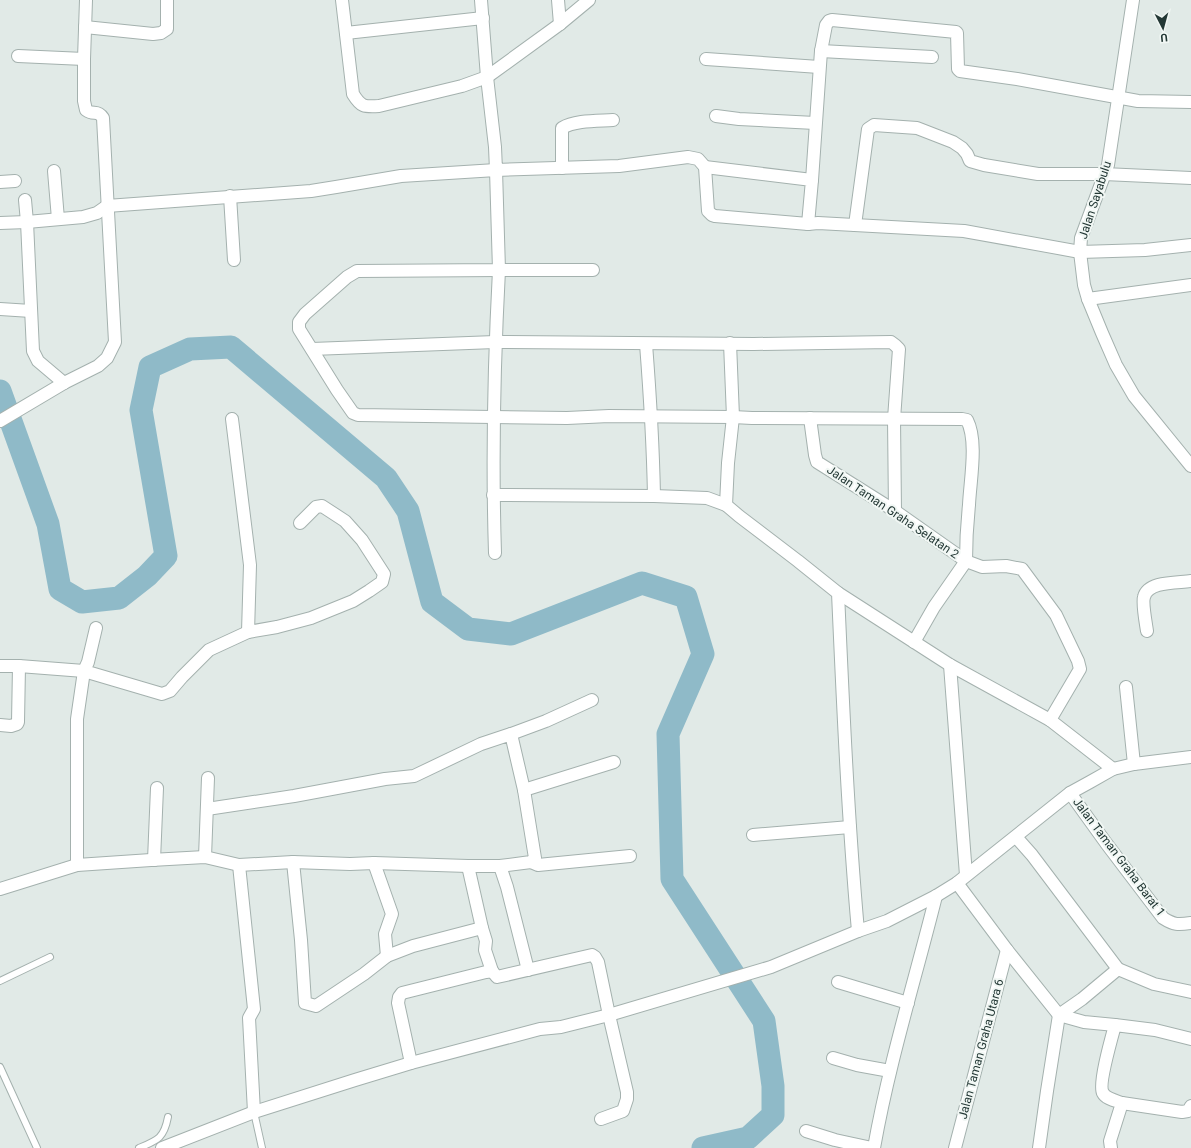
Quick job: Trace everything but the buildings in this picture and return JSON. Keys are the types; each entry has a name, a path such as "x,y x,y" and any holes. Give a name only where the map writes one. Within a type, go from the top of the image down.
{"street":[{"path":"0,421 59,386 98,366 107,358 115,342 103,118 97,113 90,113 86,110 84,101 86,0"},
{"path":"85,27 153,34 161,33 167,29 167,0"},
{"path":"342,0 353,94 359,103 369,107 379,106 462,86 487,77 560,24 589,0"},
{"path":"481,0 487,77 495,147 499,270 495,342 493,495 495,554"},
{"path":"558,0 560,24"},
{"name":"Jalan Sayabulu","path":"1133,0 1108,165 1081,238 1080,252 1084,285 1088,299 1116,365 1134,396 1191,466"},
{"path":"346,33 482,18"},
{"path":"808,224 819,67 826,25 832,20 956,32 958,69 960,71 1018,79 1138,100 1191,102"},
{"path":"821,51 932,57"},
{"path":"18,56 84,59"},
{"path":"706,59 819,67"},
{"path":"716,116 739,119 815,123"},
{"path":"562,168 562,128 586,121 613,120"},
{"path":"856,225 868,129 874,125 917,128 953,142 962,148 970,161 974,163 1038,174 1104,174 1191,178"},
{"path":"0,223 83,217 97,213 107,206 311,191 401,176 496,170 619,166 688,157 698,159 705,167 708,211 712,215 808,224 818,223 964,231 1080,252 1145,250 1191,245"},
{"path":"705,167 812,180"},
{"path":"54,171 58,219"},
{"path":"0,182 15,182"},
{"path":"230,196 234,260"},
{"path":"25,200 33,351 38,360 59,386"},
{"path":"593,270 357,271 347,277 305,314 299,322 299,330 341,396 353,413 358,415 494,418 733,417 967,420 972,436 972,450 966,561 982,567 1006,566 1022,569 1056,615 1078,661 1080,669 1050,720"},
{"path":"1088,299 1191,283"},
{"path":"0,310 31,311"},
{"path":"312,349 495,342 646,344 891,342 899,350 894,419 895,511"},
{"path":"726,504 728,463 733,417 730,343"},
{"path":"646,344 654,461 654,496"},
{"name":"Jalan Taman Graha Selatan 2","path":"810,418 817,462 895,511 966,561 934,607 914,642"},
{"path":"232,419 250,565 248,632"},
{"path":"493,495 654,496 707,498 726,504 739,516 838,593 950,665 1050,720 1113,770"},
{"path":"0,666 84,671 162,694 170,691 209,650 248,632 278,627 311,618 353,601 382,582 384,574 362,540 346,521 322,506 316,507 300,523"},
{"path":"1147,631 1144,598 1148,589 1157,585 1191,581"},
{"path":"838,593 844,737 852,871 858,932"},
{"path":"77,865 77,719 84,671 88,662 96,628"},
{"path":"950,665 962,879 1000,940 1059,1015 1084,1022 1154,1030 1191,1039"},
{"path":"0,725 11,726 17,724 18,722 19,666"},
{"path":"1126,687 1134,764"},
{"path":"207,809 294,796 385,779 414,776 481,744 546,721 592,700"},
{"path":"511,734 524,790 535,854 535,858 531,862"},
{"path":"162,1148 254,1112 411,1063 540,1029 561,1027 609,1015 771,967 887,921 936,896 962,879 1070,793 1113,770 1134,764 1191,757"},
{"path":"524,790 614,762"},
{"path":"205,857 208,778"},
{"path":"154,860 157,788"},
{"name":"Jalan Taman Graha Barat 1","path":"1070,793 1106,843 1164,918 1178,925 1191,923"},
{"path":"753,835 850,827"},
{"path":"1016,837 1032,855 1118,969 1154,984 1191,992"},
{"path":"0,890 77,865 205,857 239,865 294,862 500,866 531,862 538,865 630,856"},
{"path":"294,862 305,1003 316,1006 364,974 387,956 413,946 482,928"},
{"path":"374,863 392,914 385,934 387,956"},
{"path":"239,865 254,1009 249,1018 254,1112"},
{"path":"468,866 486,942 485,950 492,971 497,977 592,955 598,962 627,1092 627,1099 623,1111 602,1119"},
{"path":"500,866 507,887 528,970"},
{"path":"806,1131 835,1140 873,1148 890,1071 936,896"},
{"name":"Jalan Taman Graha Utara 6","path":"954,1148 1007,950"},
{"path":"1039,1148 1059,1015 1082,999 1118,969"},
{"path":"411,1063 398,1003 399,997 402,993 492,971"},
{"path":"838,982 908,1003"},
{"path":"1115,1025 1104,1069 1101,1088 1102,1093 1122,1103 1182,1112 1188,1111 1191,1106"},
{"path":"833,1058 857,1065 890,1071"},
{"path":"1111,1148 1110,1141 1122,1103"}],"lane":[{"path":"0,981 50,957"},
{"path":"0,1067 37,1148"},
{"path":"254,1112 262,1148"},
{"path":"139,1148 156,1140 162,1135 168,1117"}],"waterway":[{"path":"0,391 48,524 60,589 82,602 119,598 147,576 166,556 141,410 150,367 190,349 231,347 386,478 408,511 432,602 468,629 511,634 642,583 686,597 703,654 668,734 672,879 764,1021 773,1086 773,1115 748,1138 703,1148"}]}
